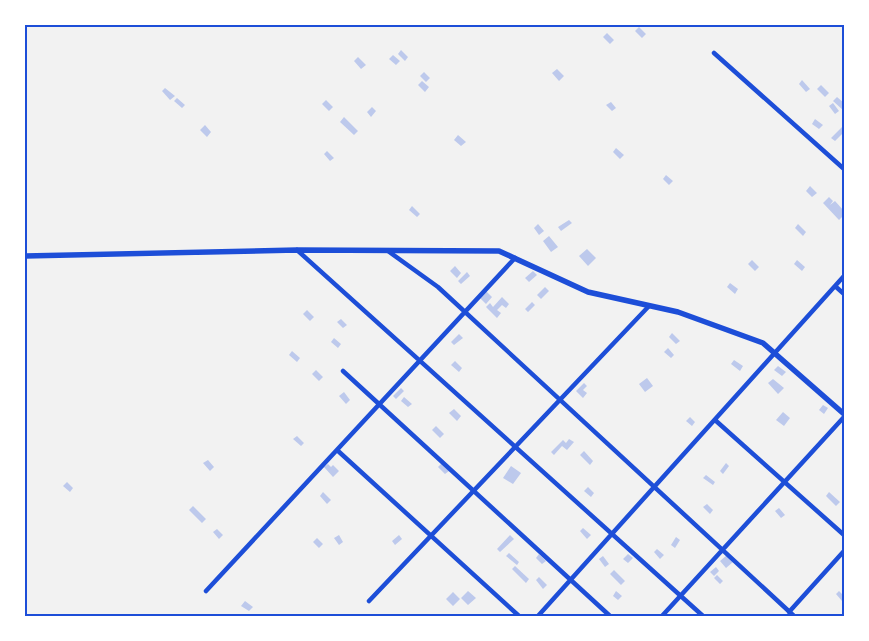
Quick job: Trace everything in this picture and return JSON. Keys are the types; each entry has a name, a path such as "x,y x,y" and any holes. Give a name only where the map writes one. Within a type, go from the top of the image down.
{"street":[{"path":"714,53 844,169"},
{"path":"297,250 703,616"},
{"path":"25,256 297,250 499,251 588,292 678,312 763,343 844,416 723,552 662,616"},
{"path":"388,250 438,287 792,614 844,551"},
{"path":"206,591 515,258"},
{"path":"538,616 844,276"},
{"path":"835,286 844,294"},
{"path":"369,601 561,401 649,306"},
{"path":"343,371 610,616"},
{"path":"715,420 844,535"},
{"path":"337,450 519,616"}],"building":[{"path":"639,27 646,34 642,38 635,31"},
{"path":"607,33 614,40 610,44 603,37"},
{"path":"401,50 408,57 405,61 398,54"},
{"path":"393,55 400,61 396,65 389,59"},
{"path":"358,57 366,65 361,69 354,61"},
{"path":"557,69 564,76 559,81 552,73"},
{"path":"424,72 430,78 426,82 420,76"},
{"path":"802,80 810,89 806,92 799,84"},
{"path":"422,81 429,87 425,92 418,85"},
{"path":"821,85 829,93 825,97 817,89"},
{"path":"165,88 175,96 170,100 162,91"},
{"path":"837,97 844,103 844,111 833,101"},
{"path":"177,98 185,105 182,108 174,101"},
{"path":"326,100 333,107 329,111 322,104"},
{"path":"611,102 616,108 612,111 606,105"},
{"path":"833,103 839,111 835,114 829,106"},
{"path":"372,107 376,111 371,117 367,112"},
{"path":"344,117 358,131 354,135 340,122"},
{"path":"815,119 823,125 819,129 812,124"},
{"path":"205,125 211,132 207,137 200,130"},
{"path":"844,125 844,132 835,141 831,138"},
{"path":"458,135 466,142 461,146 454,140"},
{"path":"616,148 624,155 620,159 613,152"},
{"path":"327,151 334,158 330,161 324,154"},
{"path":"666,175 673,181 669,185 663,179"},
{"path":"810,186 817,193 812,197 806,191"},
{"path":"829,197 833,201 830,205 835,201 844,211 844,215 839,220 823,203"},
{"path":"412,206 420,214 417,217 409,210"},
{"path":"569,220 572,223 561,231 558,227"},
{"path":"538,224 544,231 539,235 534,228"},
{"path":"798,224 806,232 803,236 795,228"},
{"path":"549,236 558,247 551,252 543,241"},
{"path":"587,249 596,258 588,266 579,256"},
{"path":"752,260 759,267 755,271 748,264"},
{"path":"797,260 805,267 802,271 794,264"},
{"path":"455,266 461,273 457,278 450,271"},
{"path":"533,271 537,275 529,282 525,278"},
{"path":"467,272 470,276 461,284 458,281"},
{"path":"730,283 738,289 735,294 727,287"},
{"path":"545,287 549,291 541,299 537,295"},
{"path":"486,291 492,297 486,304 479,297"},
{"path":"502,297 509,304 506,308 502,305 497,310 501,313 497,318 486,307 490,303 493,307"},
{"path":"532,302 535,305 528,312 525,309"},
{"path":"307,310 314,317 310,321 303,314"},
{"path":"341,319 347,325 343,328 337,322"},
{"path":"672,333 680,341 676,344 669,337"},
{"path":"459,334 463,338 454,345 451,342"},
{"path":"334,338 341,344 338,348 331,342"},
{"path":"668,348 674,355 671,358 664,352"},
{"path":"292,351 300,358 297,362 289,355"},
{"path":"734,360 743,366 740,371 731,364"},
{"path":"455,361 462,368 459,372 451,365"},
{"path":"778,366 786,372 782,376 774,370"},
{"path":"316,370 323,377 319,381 312,374"},
{"path":"647,378 653,386 645,392 639,384"},
{"path":"773,379 784,388 778,394 768,383"},
{"path":"584,383 587,386 583,390 587,393 583,398 576,391"},
{"path":"401,388 404,391 396,399 393,396"},
{"path":"344,392 350,400 346,404 339,396"},
{"path":"404,397 412,404 408,407 401,401"},
{"path":"823,405 828,408 824,414 819,410"},
{"path":"454,409 461,416 457,421 449,413"},
{"path":"783,412 790,418 784,426 776,420"},
{"path":"690,417 695,422 692,426 686,421"},
{"path":"436,426 444,434 440,438 432,430"},
{"path":"297,436 304,443 301,446 293,439"},
{"path":"569,439 574,442 567,450 562,446 554,455 551,452 563,440 566,443"},
{"path":"584,451 593,461 590,465 580,455"},
{"path":"208,460 214,467 210,471 203,463"},
{"path":"442,463 449,471 445,474 438,467"},
{"path":"726,463 729,466 723,474 720,471"},
{"path":"328,464 331,467 333,465 339,471 333,477 324,467"},
{"path":"511,466 521,473 513,484 503,478"},
{"path":"706,475 715,482 713,485 703,478"},
{"path":"67,482 73,488 70,492 63,486"},
{"path":"588,487 594,493 591,497 584,491"},
{"path":"323,492 331,500 327,504 320,496"},
{"path":"829,492 840,502 836,506 826,496"},
{"path":"707,504 713,510 710,514 703,507"},
{"path":"193,506 206,519 202,523 189,510"},
{"path":"779,508 785,515 781,518 775,511"},
{"path":"583,528 591,535 587,539 580,531"},
{"path":"217,529 223,535 219,539 213,532"},
{"path":"339,535 343,542 339,545 334,538"},
{"path":"399,535 402,539 395,545 392,541"},
{"path":"510,535 514,539 500,552 497,549"},
{"path":"676,537 680,540 675,548 671,545"},
{"path":"317,538 323,544 319,548 313,542"},
{"path":"657,549 664,555 660,559 654,552"},
{"path":"509,553 519,562 517,565 506,556"},
{"path":"539,554 546,561 542,564 536,558"},
{"path":"628,554 633,558 628,563 623,559"},
{"path":"727,555 733,562 726,568 720,561"},
{"path":"603,556 609,564 605,567 599,559"},
{"path":"515,566 529,579 526,583 512,569"},
{"path":"716,567 719,571 714,576 710,572"},
{"path":"614,570 625,581 621,585 610,574"},
{"path":"717,575 723,581 720,584 714,578"},
{"path":"539,577 547,585 543,589 536,580"},
{"path":"468,591 476,598 468,605 461,598"},
{"path":"616,591 622,596 618,600 613,596"},
{"path":"839,591 844,596 842,601 836,594"},
{"path":"453,592 460,599 453,606 446,599"},
{"path":"245,601 253,607 249,611 241,606"}]}
